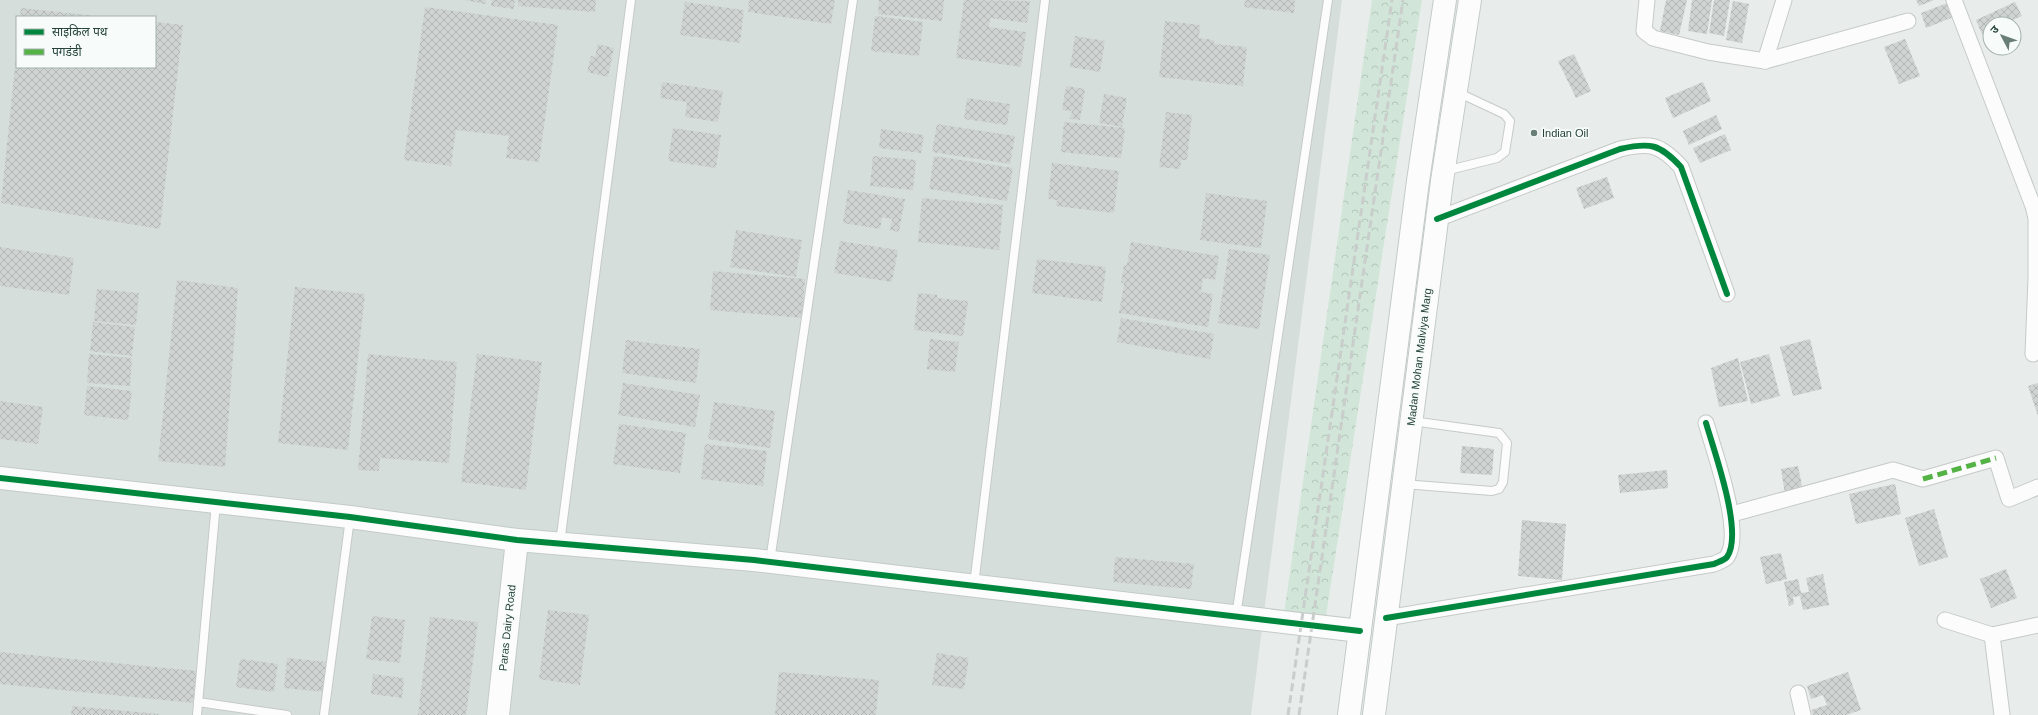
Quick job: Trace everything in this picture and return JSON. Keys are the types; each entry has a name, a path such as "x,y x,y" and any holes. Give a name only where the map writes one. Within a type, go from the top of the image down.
{"street":[{"path":"1349,715 1418,181 1445,0"},
{"name":"Madan Mohan Malviya Marg","path":"1374,715 1443,171 1470,0"},
{"path":"1647,0 1644,31 1653,38 1708,52 1765,61 1908,21"},
{"path":"1765,61 1784,0"},
{"path":"1954,0 2034,206 2036,218 2036,279 2033,354"},
{"path":"1437,219 1620,149 1640,144 1657,146 1681,166 1728,294"},
{"path":"1386,618 1714,564 1726,558 1731,548 1732,514 1706,423"},
{"path":"1732,514 1893,470 1923,479 1996,458 2010,499 2038,487"},
{"path":"0,478 350,516 517,540 770,562 1360,631"},
{"name":"Paras Dairy Road","path":"498,715 517,540"},
{"path":"1945,620 1992,635 2038,625"},
{"path":"1992,635 2002,715"},
{"path":"1798,693 1803,715"}],"lane":[{"path":"560,544 631,0"},
{"path":"770,562 853,0"},
{"path":"974,586 1045,0"},
{"path":"1236,616 1328,0"},
{"path":"1443,171 1497,158 1505,152 1508,136 1509,117 1456,92"},
{"path":"1403,484 1492,491 1499,489 1503,482 1507,442 1499,433 1411,421"},
{"path":"197,715 216,502"},
{"path":"324,715 350,516"},
{"path":"198,702 287,715"}],"shaded area":[{"path":"0,0 1342,0 1251,715 0,715"}],"green space":[{"path":"1372,0 1422,0 1325,622 1284,614"}],"building":[{"path":"464,0 486,0 485,4"},
{"path":"492,0 515,0 514,9 491,6"},
{"path":"518,0 596,0 595,12 518,6"},
{"path":"749,0 835,0 831,24 748,12"},
{"path":"879,0 944,0 942,21 878,14"},
{"path":"964,0 1030,1 1027,23 990,18 989,27 1026,32 1021,67 956,58"},
{"path":"1245,0 1295,0 1294,13 1244,7"},
{"path":"1666,0 1687,0 1679,35 1660,31"},
{"path":"1692,0 1712,0 1707,34 1688,31"},
{"path":"1714,0 1730,0 1724,36 1709,33"},
{"path":"1916,0 1934,0 1919,6"},
{"path":"1733,1 1749,4 1742,43 1726,40"},
{"path":"685,2 744,10 740,43 680,35"},
{"path":"1950,2 1956,16 1926,28 1921,13"},
{"path":"2015,2 2022,16 1985,16"},
{"path":"425,7 558,25 539,162 506,158 509,136 456,130 451,166 404,160"},
{"path":"21,8 97,16 20,16"},
{"path":"875,16 923,22 919,56 871,51"},
{"path":"1982,17 1982,34 1976,20"},
{"path":"1165,21 1200,25 1199,38 1214,40 1214,44 1247,47 1243,86 1159,77"},
{"path":"156,22 183,25 160,229 1,203 16,56 16,68 156,68"},
{"path":"1075,36 1105,41 1100,72 1070,67"},
{"path":"1905,39 1920,76 1899,84 1884,47"},
{"path":"598,44 614,48 608,77 587,72 591,56 595,57"},
{"path":"1574,54 1591,91 1576,98 1558,61"},
{"path":"662,82 723,91 718,122 685,117 687,102 660,98"},
{"path":"1703,82 1711,101 1673,118 1665,98"},
{"path":"1066,86 1085,89 1080,120 1070,119 1072,111 1062,110"},
{"path":"1104,94 1127,98 1122,127 1099,123"},
{"path":"967,98 1010,104 1007,125 964,119"},
{"path":"1166,112 1192,115 1187,160 1181,160 1180,169 1159,167"},
{"path":"1716,115 1722,129 1689,145 1683,131"},
{"path":"1064,122 1125,128 1121,158 1061,152"},
{"path":"937,124 1015,136 1010,164 932,152"},
{"path":"673,128 721,135 716,168 668,161"},
{"path":"881,129 924,135 921,153 879,148"},
{"path":"1725,134 1731,150 1700,163 1693,148"},
{"path":"873,156 916,160 913,190 870,186"},
{"path":"934,156 1013,168 1007,201 929,189"},
{"path":"1052,163 1119,171 1114,213 1056,206 1057,200 1048,199"},
{"path":"1607,177 1614,198 1584,209 1576,188"},
{"path":"848,190 905,199 899,232 890,230 892,219 882,217 880,229 843,223"},
{"path":"1206,193 1267,201 1261,248 1200,240"},
{"path":"922,198 1003,205 999,250 918,242"},
{"path":"736,230 802,240 796,277 730,267"},
{"path":"840,241 898,250 892,282 834,273"},
{"path":"1131,242 1219,256 1215,280 1203,278 1201,292 1213,294 1208,327 1119,313 1124,283 1121,283 1124,265 1127,265"},
{"path":"0,247 74,258 69,295 0,286"},
{"path":"1229,249 1270,255 1259,329 1218,323"},
{"path":"1037,259 1106,267 1102,302 1032,293"},
{"path":"713,271 805,279 802,318 710,310"},
{"path":"177,280 238,288 225,467 158,461"},
{"path":"295,287 365,294 348,450 278,443"},
{"path":"97,289 139,293 136,325 94,321"},
{"path":"918,293 937,295 937,298 968,301 963,336 914,330"},
{"path":"1121,318 1214,334 1210,359 1117,342"},
{"path":"93,322 135,327 132,356 90,351"},
{"path":"930,339 959,342 955,372 927,369"},
{"path":"1810,339 1822,389 1793,396 1780,347"},
{"path":"626,340 700,349 696,383 622,373"},
{"path":"89,354 132,358 130,386 87,383"},
{"path":"368,354 457,362 449,463 380,458 379,471 358,470"},
{"path":"477,354 542,362 526,490 461,482"},
{"path":"1769,354 1780,396 1751,404 1740,362"},
{"path":"1738,358 1748,401 1719,407 1711,368"},
{"path":"623,383 700,395 695,427 618,415"},
{"path":"2038,383 2038,416 2028,386"},
{"path":"87,386 132,391 128,420 84,415"},
{"path":"0,401 43,407 38,444 0,439"},
{"path":"714,402 775,411 770,448 708,439"},
{"path":"619,424 686,433 680,473 613,464"},
{"path":"705,444 767,451 763,486 701,479"},
{"path":"1462,446 1494,449 1492,475 1460,473"},
{"path":"1798,466 1803,491 1785,494 1781,469"},
{"path":"1667,470 1668,488 1620,493 1618,475"},
{"path":"1895,484 1901,514 1856,524 1849,494"},
{"path":"1934,509 1948,557 1919,566 1905,518"},
{"path":"1522,520 1566,524 1562,580 1518,576"},
{"path":"1781,553 1787,579 1766,584 1760,557"},
{"path":"1115,557 1194,564 1191,589 1113,582"},
{"path":"2006,569 2017,598 1991,608 1980,579"},
{"path":"1823,574 1829,605 1803,610 1800,596 1793,597 1794,604 1789,606 1784,582 1798,579 1801,593 1809,592 1806,578"},
{"path":"548,610 589,615 580,685 539,679"},
{"path":"372,616 405,620 400,663 366,659"},
{"path":"430,617 478,622 466,715 418,715"},
{"path":"0,652 197,671 194,703 0,684"},
{"path":"937,653 969,658 964,689 932,685"},
{"path":"287,658 328,662 325,692 284,688"},
{"path":"240,659 278,664 274,692 236,687"},
{"path":"779,672 879,680 876,715 775,715"},
{"path":"1848,672 1861,710 1846,715 1813,715 1811,710 1827,705 1823,695 1811,699 1807,686"},
{"path":"373,674 404,678 402,698 371,694"},
{"path":"72,706 159,714 159,715 71,715"}],"railway":[{"path":"1288,715 1392,0"},
{"path":"1299,715 1403,0"}],"marked path":[{"path":"1923,479 1996,458"}],"cycle path":[{"path":"1437,219 1620,149 1639,146 1654,147 1660,149 1674,159 1681,167 1727,294"},
{"path":"1386,618 1714,564 1725,559 1731,546 1732,530 1730,511 1721,471 1706,423"},
{"path":"0,478 350,517 517,540 754,560 1360,631"}],"place":[{"name":"Indian Oil","path":"1534,133"}]}
